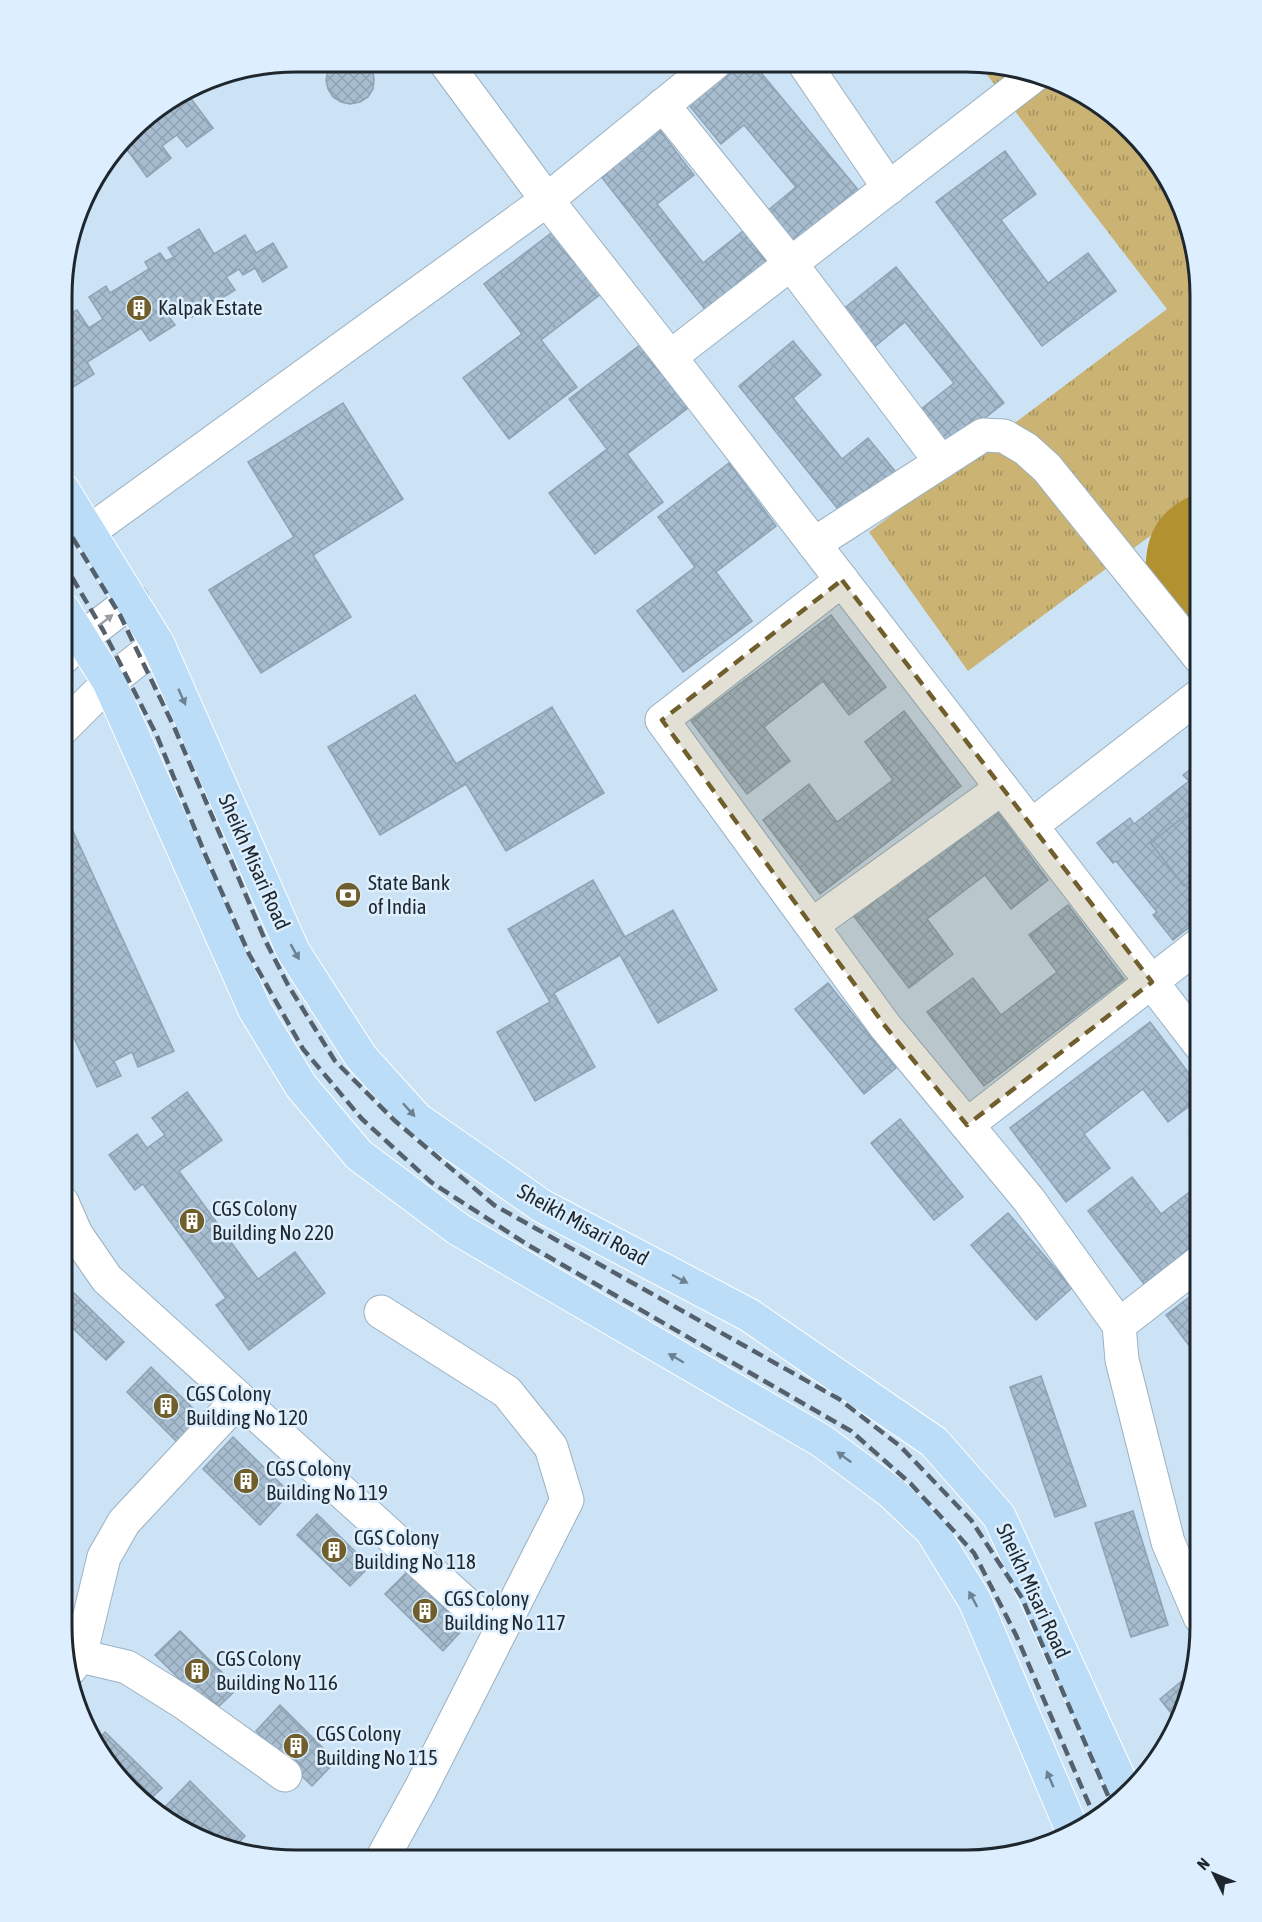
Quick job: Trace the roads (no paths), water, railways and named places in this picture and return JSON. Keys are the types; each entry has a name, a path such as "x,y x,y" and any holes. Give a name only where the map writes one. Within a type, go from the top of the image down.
{"main road":[{"name":"Sheikh Misari Road","path":"72,503 158,644 293,951 361,1057 417,1119 542,1206 748,1315 933,1442 999,1516 1123,1787"},
{"path":"72,649 110,682 255,1010 301,1086 359,1155 458,1229 822,1441 891,1492 932,1531 975,1601 1070,1824"}],"street":[{"path":"452,72 547,200 1190,1032"},
{"path":"90,531 547,200 704,72"},
{"path":"810,72 889,188"},
{"path":"670,357 1027,81"},
{"path":"663,105 791,264 941,462"},
{"path":"814,544 982,435 1004,436 1026,449 1047,468 1190,646"},
{"path":"842,580 662,720 885,1026 1029,1200 1119,1325 1122,1360 1168,1542 1190,1594"},
{"path":"72,649 132,600"},
{"path":"72,719 110,682 158,644"},
{"path":"1031,826 1190,703"},
{"path":"812,925 1002,788"},
{"path":"967,1125 1190,952"},
{"path":"72,1225 107,1279 476,1613"},
{"path":"1119,1325 1190,1270"},
{"path":"381,1312 507,1392 551,1447 567,1500 422,1788 387,1850"},
{"path":"239,1399 124,1522 104,1557 75,1663 127,1667 186,1704 285,1775"}],"railway":[{"path":"72,537 120,615 175,729 265,940 288,985 335,1061 394,1120 494,1205 839,1399 900,1446 971,1520 1022,1598 1109,1799"},
{"path":"72,577 103,630 157,736 249,954 303,1049 362,1119 431,1182 528,1245 851,1431 911,1484 974,1553 1016,1635 1092,1811"}],"place":[{"name":"Kalpak Estate","path":"139,308"},
{"name":"State Bank of India","path":"348,895"},
{"name":"CGS Colony Building No 220","path":"192,1221"},
{"name":"CGS Colony Building No 120","path":"166,1406"},
{"name":"CGS Colony Building No 119","path":"246,1481"},
{"name":"CGS Colony Building No 118","path":"334,1550"},
{"name":"CGS Colony Building No 117","path":"425,1611"},
{"name":"CGS Colony Building No 116","path":"197,1671"},
{"name":"CGS Colony Building No 115","path":"296,1746"}]}
